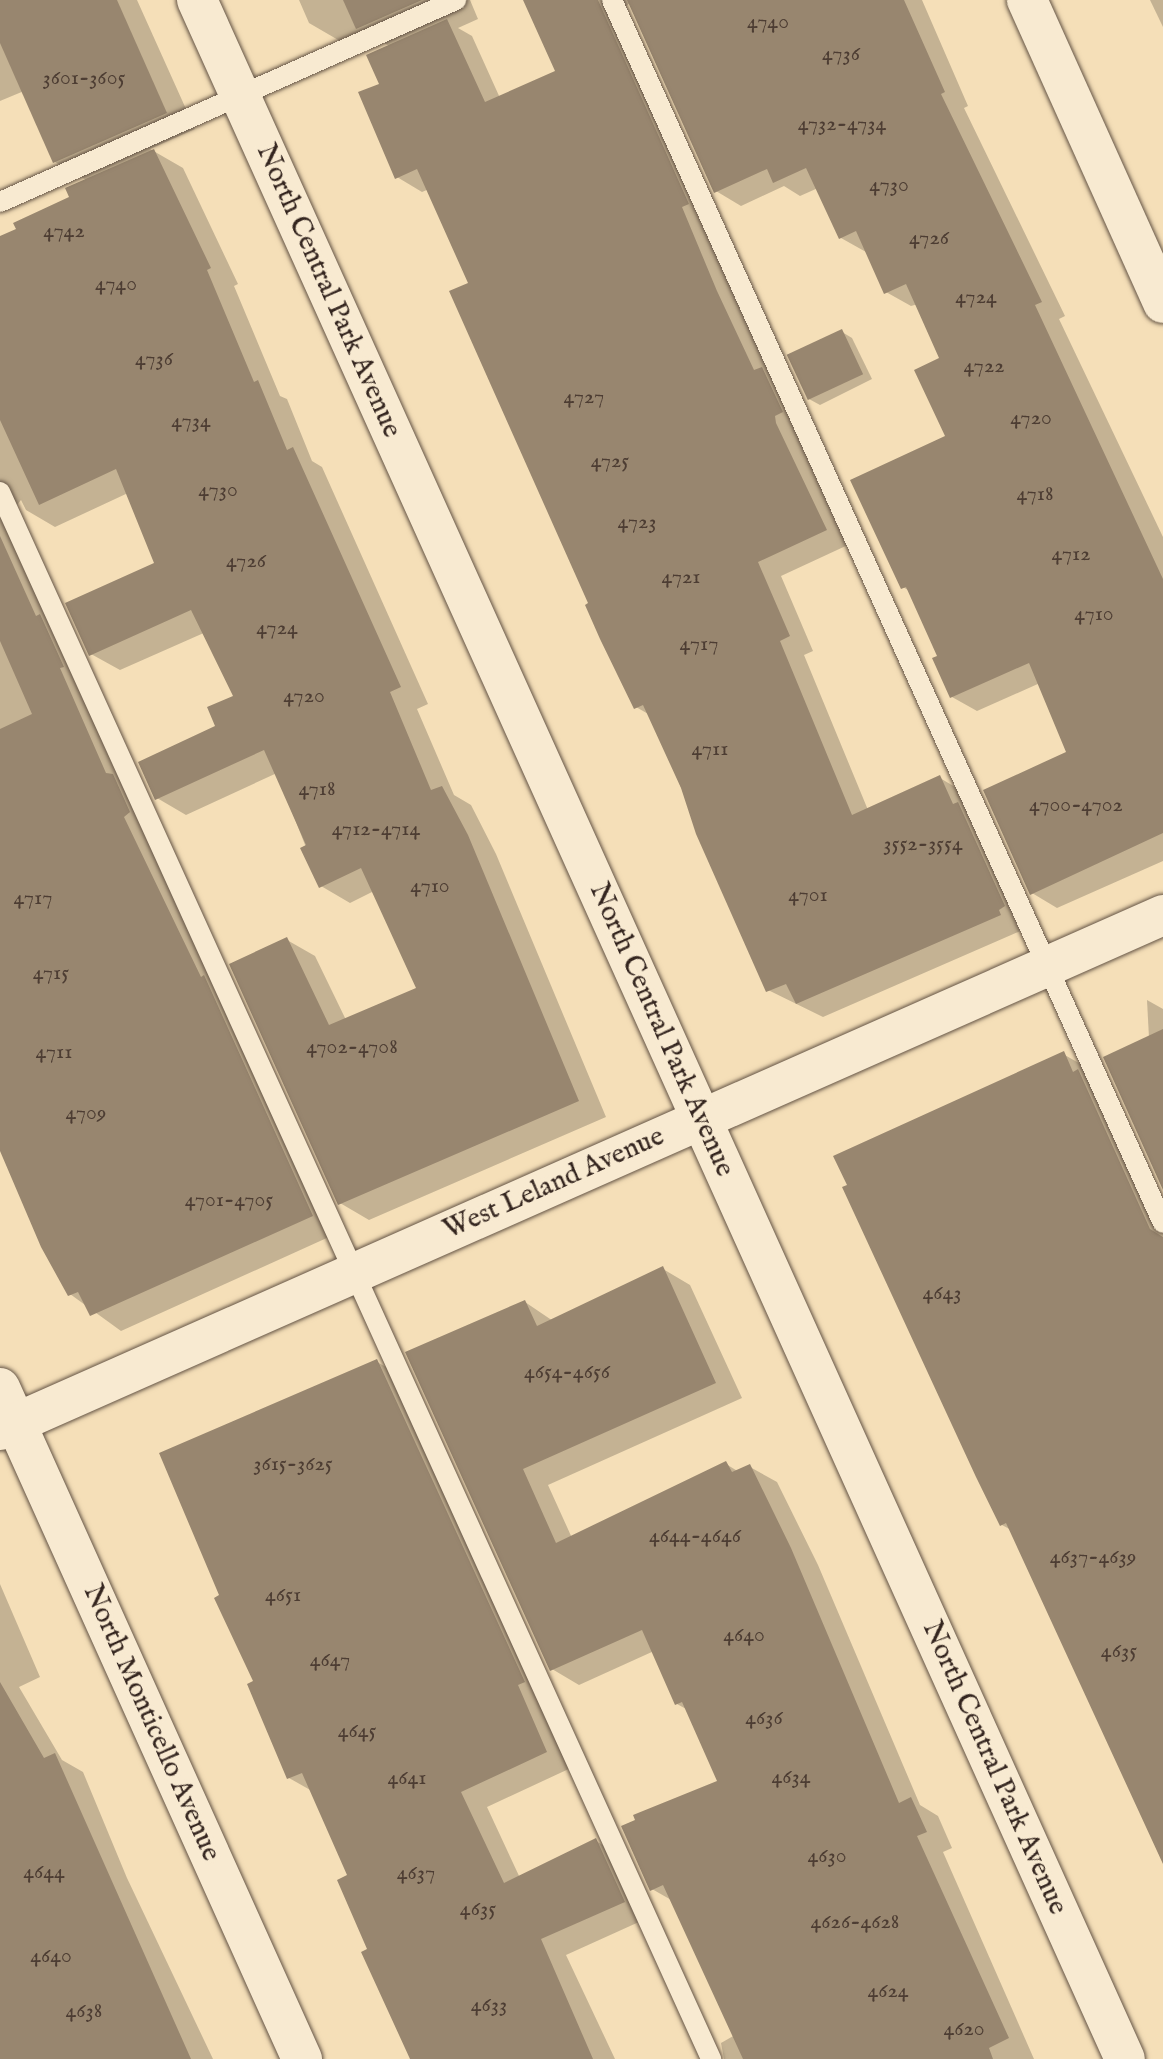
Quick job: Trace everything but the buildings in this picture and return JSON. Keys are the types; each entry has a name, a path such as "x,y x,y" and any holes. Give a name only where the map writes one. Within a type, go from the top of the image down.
{"street":[{"name":"North Central Park Avenue","path":"197,0 1125,2059"},
{"path":"1027,0 1163,303"},
{"name":"West Leland Avenue","path":"5,1413 355,1272 1163,915"},
{"name":"North Monticello Avenue","path":"5,1413 302,2059"}],"lane":[{"path":"0,202 456,0"},
{"path":"612,0 1163,1223"},
{"path":"0,492 711,2059"}]}
